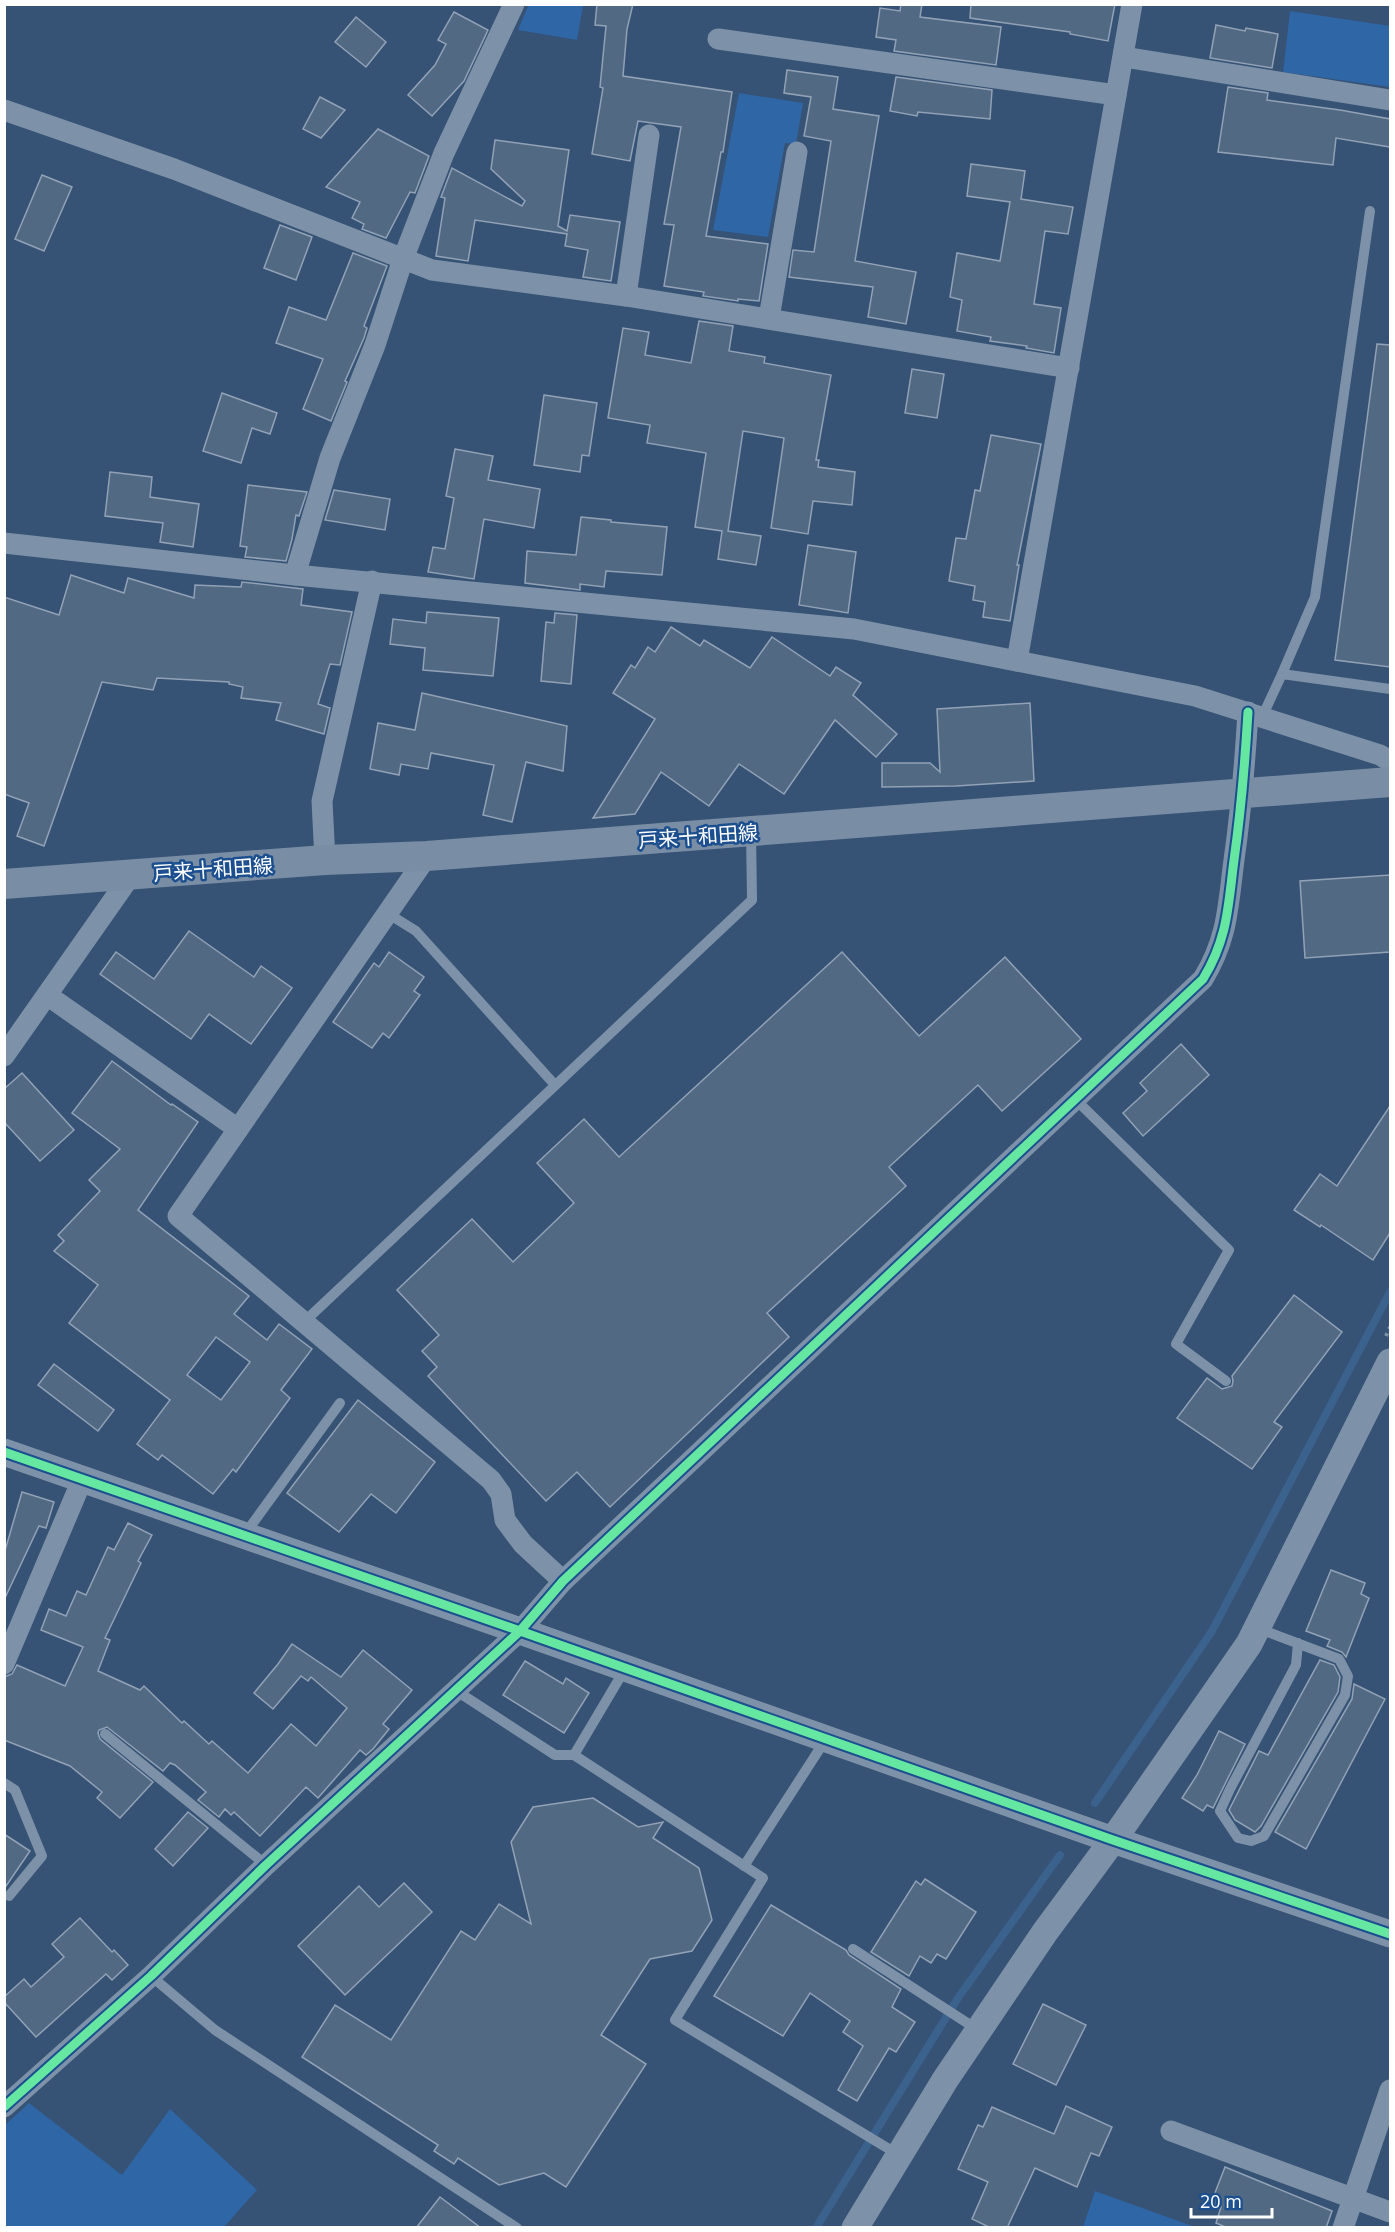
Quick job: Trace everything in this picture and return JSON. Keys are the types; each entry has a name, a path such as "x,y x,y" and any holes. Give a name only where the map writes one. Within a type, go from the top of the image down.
{"main road":[{"name":"戸来十和田線","path":"4,884 325,860 427,856 1390,782"}],"street":[{"path":"295,575 330,458 375,345 403,259 444,153 514,4"},
{"path":"1017,661 1132,4"},
{"path":"718,39 1116,95"},
{"path":"1124,57 1390,100"},
{"path":"4,110 174,169 432,270 626,296 1069,368"},
{"path":"626,296 649,135"},
{"path":"769,318 797,152"},
{"path":"4,543 295,575 854,629 1195,696 1380,755 1390,761"},
{"path":"325,860 322,801 372,581"},
{"path":"4,2107 151,1976 267,1865 520,1631 563,1581 1203,979 1216,958 1225,933 1255,714"},
{"path":"427,856 178,1216 491,1480 501,1494 505,1520 523,1544 563,1581"},
{"path":"4,1056 131,875"},
{"path":"47,995 238,1129"},
{"path":"855,2228 890,2150 969,2024 1044,1932 1113,1840 1249,1644 1390,1362"},
{"path":"4,1452 1113,1840 1390,1934"},
{"path":"4,1664 82,1480"},
{"path":"1343,2228 1390,2090"},
{"path":"1171,2132 1390,2212"}],"lane":[{"path":"1255,714 1282,674 1315,597 1370,211"},
{"path":"1282,674 1390,689"},
{"path":"304,1322 752,900 751,832"},
{"path":"387,913 416,931 555,1085"},
{"path":"1075,1100 1229,1250 1176,1344 1226,1382"},
{"path":"244,1536 340,1403"},
{"path":"1257,1628 1339,1659 1348,1677 1345,1695 1264,1836 1251,1841 1238,1838 1220,1811 1296,1665 1298,1644"},
{"path":"574,1755 626,1668"},
{"path":"455,1690 555,1755 574,1755 763,1878 675,2020 890,2150"},
{"path":"105,1734 267,1865"},
{"path":"744,1866 827,1739"},
{"path":"4,1783 15,1790 42,1856 9,1896"},
{"path":"853,1949 969,2024"},
{"path":"151,1976 215,2030 517,2228"}],"shaded area":[{"path":"529,4 583,5 577,40 518,30"},
{"path":"1290,11 1390,26 1390,87 1283,72"},
{"path":"739,93 803,103 796,144 785,143 768,237 713,230"},
{"path":"29,2103 122,2175 170,2109 257,2190 224,2227 5,2227 5,2125"},
{"path":"1095,2191 1195,2227 1083,2227"}],"building":[{"path":"597,4 633,4 627,29 623,76 732,92 723,152 721,152 706,236 768,244 759,301 738,299 738,301 703,296 704,292 664,286 674,225 664,224 681,127 638,121 630,161 592,154 603,88 600,87 606,26 595,25"},
{"path":"901,4 922,4 920,17 1001,27 996,65 894,51 896,40 876,37 880,8 900,11"},
{"path":"971,4 1115,4 1108,41 1070,34 1070,32 970,18"},
{"path":"454,12 488,30 464,81 432,116 408,95 435,65 446,44 438,40"},
{"path":"356,17 386,42 366,67 335,42"},
{"path":"1216,25 1278,34 1272,68 1210,58"},
{"path":"787,70 838,77 833,109 879,116 855,261 916,272 906,324 868,317 873,287 789,277 793,250 814,252 831,141 804,136 811,97 784,93"},
{"path":"896,77 992,90 990,119 918,112 917,116 890,111"},
{"path":"1228,87 1268,93 1267,100 1390,119 1390,147 1336,138 1333,165 1218,152"},
{"path":"320,97 345,110 321,138 303,129"},
{"path":"378,129 429,156 415,193 410,192 386,238 362,229 364,224 352,218 360,202 326,187"},
{"path":"495,140 569,150 558,226 567,231 570,215 620,222 611,281 583,277 588,250 565,246 567,234 475,220 468,261 436,256 445,198 441,197 452,168 522,206 525,201 491,169"},
{"path":"971,164 1025,171 1021,199 1073,207 1068,234 1045,231 1034,304 1061,308 1054,353 1026,348 1027,346 990,341 991,337 957,331 962,300 950,297 957,253 1000,261 1010,202 967,196"},
{"path":"42,175 72,187 44,251 15,239"},
{"path":"280,225 312,237 296,280 264,268"},
{"path":"353,253 387,266 364,326 367,328 364,338 331,421 303,409 323,359 276,343 289,307 326,320"},
{"path":"699,321 733,326 729,351 765,357 764,363 831,375 816,460 819,460 818,467 855,472 852,505 813,501 808,534 771,528 784,438 743,431 728,531 761,536 756,565 718,559 722,531 695,527 706,453 647,443 650,425 608,418 623,328 649,332 645,355 691,363"},
{"path":"1377,344 1390,345 1390,667 1335,660"},
{"path":"912,369 944,374 937,418 905,413"},
{"path":"222,393 277,413 270,434 252,428 241,463 203,451"},
{"path":"544,395 597,403 589,456 582,455 580,472 534,465"},
{"path":"991,435 1041,444 1017,565 1019,565 1010,621 983,617 985,602 973,600 975,586 949,581 956,538 966,539 975,490 980,491"},
{"path":"455,449 493,456 488,480 540,489 534,528 484,519 474,579 428,572 433,547 445,549 454,498 446,496"},
{"path":"110,472 152,477 150,497 199,504 193,547 160,542 163,523 105,516"},
{"path":"248,485 307,492 299,516 296,515 286,561 245,557 247,547 240,546"},
{"path":"334,490 390,499 385,530 325,520"},
{"path":"581,517 667,527 662,575 606,571 604,587 580,584 580,590 525,583 527,551 576,555"},
{"path":"808,545 856,552 848,613 799,605"},
{"path":"71,575 124,593 128,578 194,598 195,585 241,587 242,582 303,589 301,605 352,612 340,665 330,664 318,704 330,708 324,734 276,720 281,703 241,698 243,687 229,684 229,682 157,678 153,690 102,682 44,846 17,836 29,803 4,794 4,597 59,615"},
{"path":"427,612 499,618 493,676 423,670 425,648 390,644 393,619 426,623"},
{"path":"555,613 577,615 571,684 541,681 546,622 554,623"},
{"path":"671,627 700,646 704,640 750,668 772,637 830,676 836,667 861,683 853,695 897,734 876,757 835,720 784,794 739,764 709,806 661,772 635,814 593,818 655,719 613,693 631,665 635,668 648,647 655,652"},
{"path":"422,693 567,726 563,771 526,762 512,822 483,815 494,765 431,753 428,769 401,764 399,775 370,769 378,723 415,730"},
{"path":"1030,703 1034,781 956,786 882,787 882,763 930,763 940,772 937,709"},
{"path":"1390,875 1390,952 1305,958 1300,881"},
{"path":"189,931 254,977 261,966 292,988 251,1044 209,1014 191,1039 100,974 116,952 154,979"},
{"path":"389,952 424,977 414,991 420,995 389,1038 383,1033 372,1048 333,1022 374,963 379,967"},
{"path":"842,952 919,1036 1005,957 1081,1039 1002,1111 978,1085 889,1167 906,1186 767,1313 789,1337 610,1507 577,1472 546,1501 428,1376 437,1367 422,1351 439,1335 397,1290 472,1219 513,1262 574,1203 537,1163 584,1119 619,1157"},
{"path":"1181,1044 1209,1075 1143,1136 1123,1113 1147,1091 1140,1083"},
{"path":"112,1061 198,1122 138,1210 249,1296 234,1314 267,1340 279,1324 312,1349 281,1390 290,1398 236,1472 233,1469 213,1494 162,1455 158,1460 137,1444 170,1400 69,1323 98,1285 54,1251 64,1241 58,1235 100,1191 89,1180 120,1149 72,1113","holes":["216,1337 250,1362 221,1400 187,1375"]},
{"path":"22,1073 74,1130 40,1161 4,1122 4,1089"},
{"path":"1390,1106 1390,1233 1373,1260 1294,1210 1320,1174 1337,1186"},
{"path":"1294,1295 1342,1332 1274,1422 1282,1427 1252,1469 1177,1418 1207,1378 1222,1389 1232,1386 1232,1376"},
{"path":"54,1364 114,1410 98,1431 38,1385"},
{"path":"358,1400 435,1462 396,1513 371,1494 339,1532 287,1493"},
{"path":"22,1492 54,1502 46,1528 39,1526 5,1598 4,1554"},
{"path":"128,1523 152,1535 138,1561 141,1563 105,1638 110,1640 98,1671 140,1690 144,1686 182,1723 184,1721 209,1744 212,1741 248,1773 291,1724 316,1746 347,1708 311,1677 308,1681 301,1676 273,1709 254,1693 292,1644 341,1677 363,1650 412,1690 383,1724 389,1729 373,1749 366,1755 360,1750 318,1798 306,1787 260,1836 234,1812 231,1815 225,1809 219,1817 198,1800 206,1792 175,1765 170,1763 163,1771 107,1727 99,1730 100,1739 153,1782 120,1818 97,1798 102,1792 70,1766 4,1740 4,1677 12,1674 17,1665 65,1686 83,1647 41,1630 49,1609 66,1616 77,1591 86,1595 108,1547 114,1550"},
{"path":"1331,1570 1365,1583 1361,1594 1369,1598 1346,1657 1342,1652 1327,1646 1330,1640 1306,1631"},
{"path":"1320,1660 1334,1665 1340,1677 1338,1692 1261,1826 1255,1832 1235,1820 1229,1810 1259,1751 1268,1755"},
{"path":"525,1661 563,1684 566,1678 589,1693 564,1733 503,1695"},
{"path":"1354,1684 1385,1699 1306,1849 1275,1832 1352,1699"},
{"path":"1219,1731 1245,1744 1213,1808 1207,1805 1203,1811 1182,1798 1197,1775"},
{"path":"593,1798 638,1827 663,1822 653,1838 699,1868 712,1920 692,1951 650,1959 601,2035 646,2064 566,2187 544,2173 499,2185 458,2158 454,2164 434,2151 438,2145 302,2057 335,2005 391,2040 461,1931 475,1940 499,1904 531,1924 511,1842 533,1807"},
{"path":"188,1812 208,1828 173,1866 155,1849"},
{"path":"4,1834 30,1851 4,1889"},
{"path":"925,1879 976,1912 946,1959 937,1954 931,1963 920,1956 909,1976 871,1952 916,1881 921,1885"},
{"path":"404,1883 432,1912 345,1995 298,1946 359,1886 379,1907"},
{"path":"771,1905 846,1950 849,1955 901,1989 892,2007 915,2022 896,2052 889,2048 857,2101 838,2090 863,2046 843,2032 850,2021 810,1993 783,2036 714,1996"},
{"path":"80,1918 112,1952 114,1950 128,1965 112,1980 106,1974 36,2037 4,2002 4,1997 24,1979 31,1987 64,1957 52,1944"},
{"path":"1043,2004 1086,2025 1056,2085 1013,2064"},
{"path":"1066,2106 1112,2127 1099,2156 1091,2153 1077,2187 1035,2168 1007,2228 991,2228 972,2219 988,2182 958,2169 978,2125 983,2127 992,2107 1054,2134"},
{"path":"1225,2167 1332,2211 1326,2228 1228,2228 1216,2223 1221,2207 1211,2203"},
{"path":"440,2197 481,2228 416,2228"}],"waterway":[{"path":"1095,1803 1212,1631 1390,1292"},
{"path":"816,2228 958,1998 1060,1855"}],"cycle path":[{"path":"4,2107 151,1976 266,1865 520,1631 563,1581 1203,979 1218,950 1226,921 1241,805 1248,712"},
{"path":"4,1452 1113,1840 1390,1934"}]}
